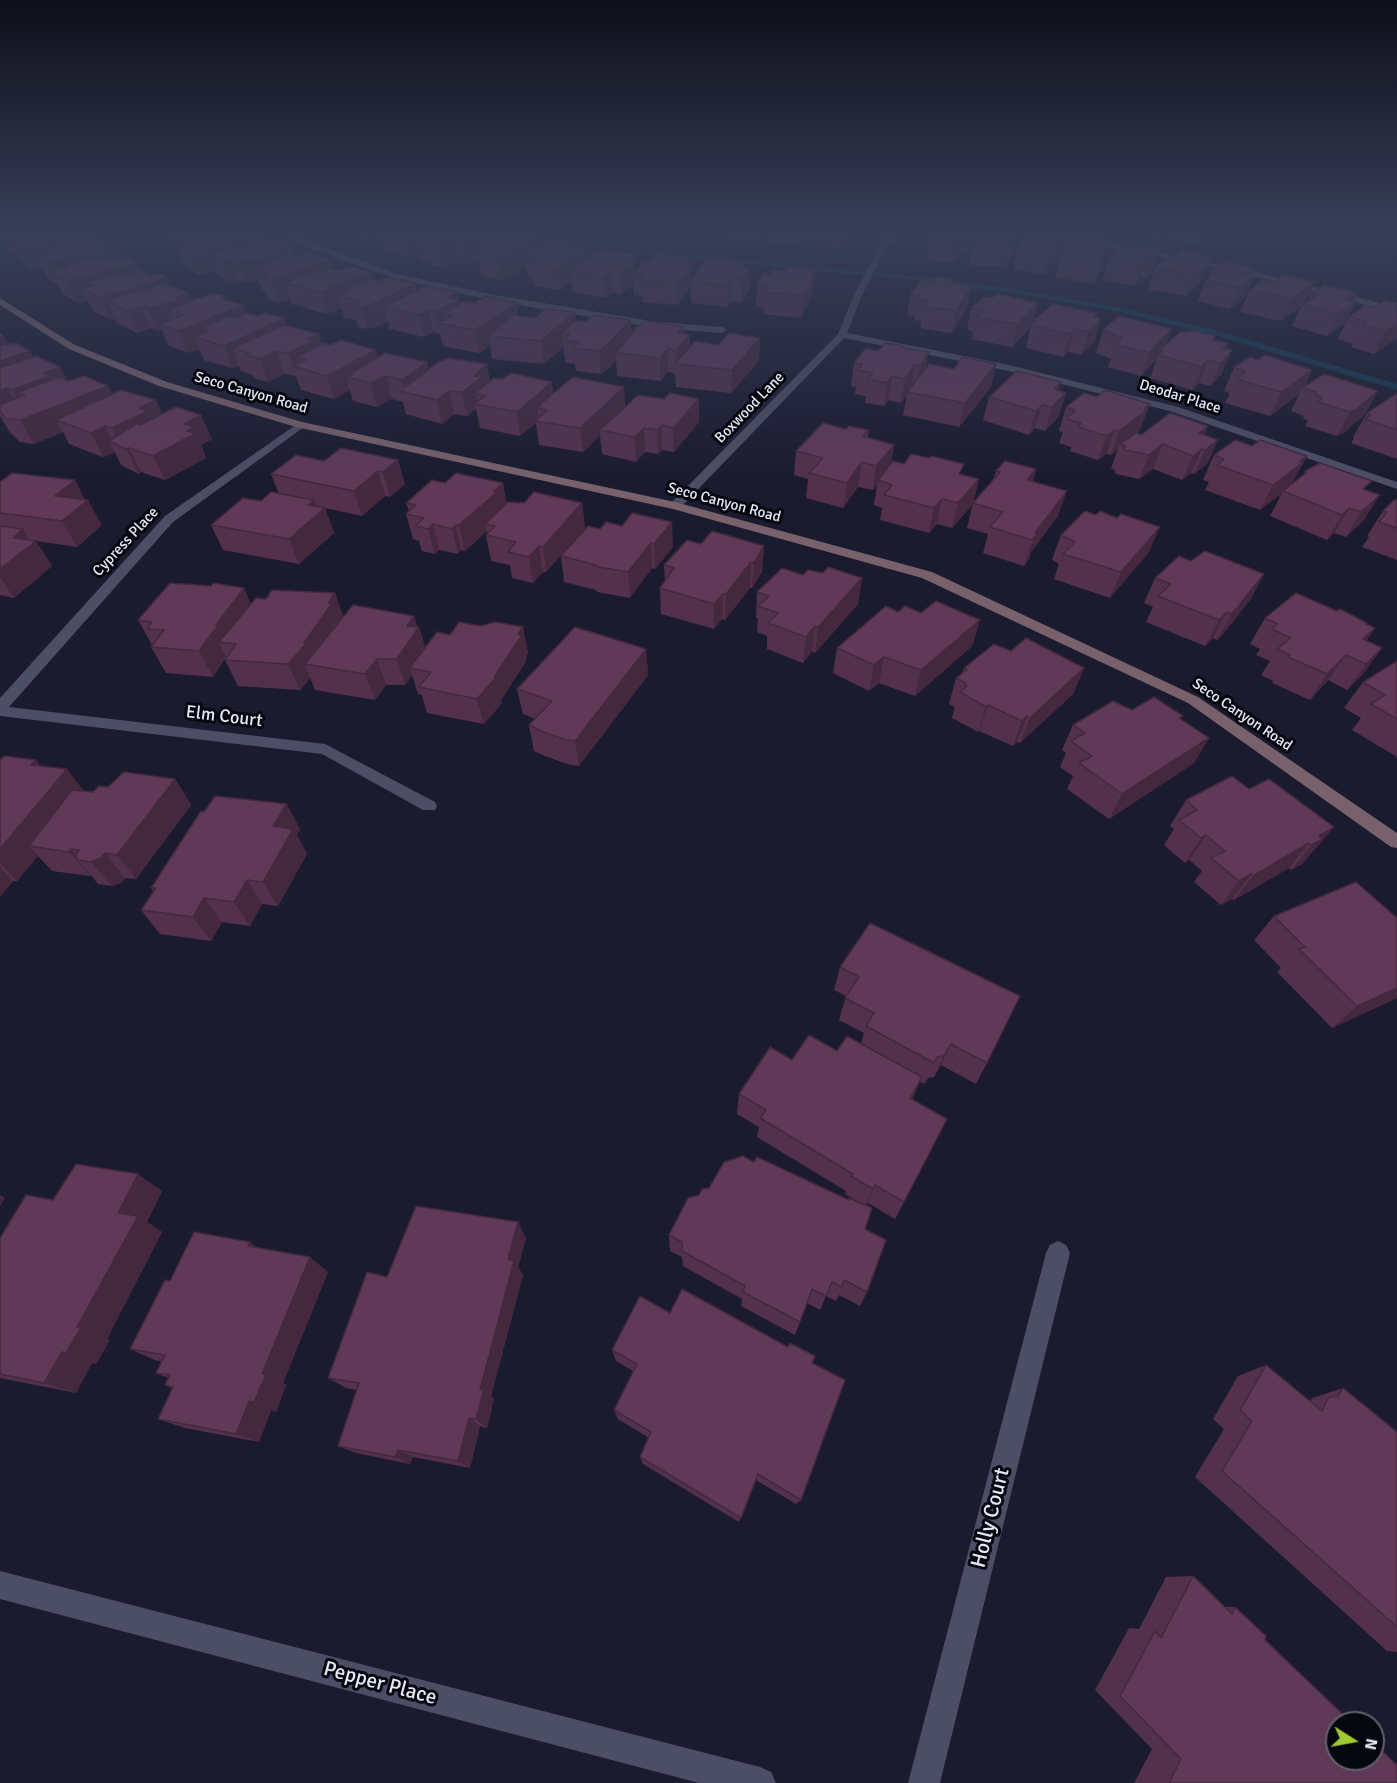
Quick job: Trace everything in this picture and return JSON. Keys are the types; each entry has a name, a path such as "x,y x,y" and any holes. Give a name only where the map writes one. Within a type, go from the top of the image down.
{"street":[{"name":"Seco Canyon Road","path":"25,317 72,347 163,384 300,425 675,506 927,575 1193,700 1397,842"},
{"path":"610,317 657,325 722,330"},
{"name":"Boxwood Lane","path":"675,506 842,335 849,317"},
{"name":"Deodar Place","path":"842,335 1005,368 1174,409 1397,486"},
{"name":"Cypress Place","path":"0,709 169,519 300,425"},
{"name":"Elm Court","path":"0,709 325,748 429,806"},
{"name":"Holly Court","path":"924,1783 1058,1253"},
{"name":"Pepper Place","path":"0,1585 760,1783"}],"building":[{"path":"177,317 213,317 179,331 160,324"},
{"path":"226,317 285,318 224,346 195,337 209,331 203,328"},
{"path":"448,317 495,317 475,330 438,323"},
{"path":"510,317 569,317 541,341 488,336"},
{"path":"591,317 631,320 599,351 573,348 579,342 564,340 570,334 562,333 575,321 587,321"},
{"path":"978,317 1024,317 1017,324"},
{"path":"1037,317 1101,319 1088,332 1075,329 1070,334 1031,325 1036,321 1033,321"},
{"path":"1118,317 1172,329 1149,353 1116,345 1123,338 1103,330"},
{"path":"1350,317 1397,317 1397,324 1386,331 1363,325 1367,322"},
{"path":"646,321 684,327 678,333 690,335 676,350 668,349 660,358 616,353 635,329"},
{"path":"284,325 319,334 308,339 314,341 288,353 276,351 260,359 233,348"},
{"path":"1194,331 1216,336 1213,340 1228,343 1223,348 1232,350 1221,363 1208,360 1202,367 1158,355 1163,351 1160,350 1180,332"},
{"path":"729,333 760,338 732,370 675,364 695,341 719,345"},
{"path":"341,340 376,350 327,376 293,366 306,360 297,357 324,343 331,345"},
{"path":"16,343 30,351 0,361 0,346"},
{"path":"885,343 929,352 920,366 915,365 905,379 892,376 887,383 868,379 873,373 858,370 863,364 854,363 866,348 878,351"},
{"path":"385,353 427,362 402,380 386,376 371,383 346,377 353,373 351,373"},
{"path":"1265,355 1312,370 1281,392 1236,379 1246,372 1234,367 1250,357 1258,360"},
{"path":"36,356 60,367 44,373 50,376 12,390 7,388 0,390 0,368"},
{"path":"962,357 996,364 965,403 907,392 929,364 954,369"},
{"path":"448,358 487,364 474,376 482,377 462,392 449,391 437,400 400,391 439,362"},
{"path":"1017,371 1061,382 1054,389 1066,393 1052,407 1042,405 1036,411 989,397"},
{"path":"511,373 552,382 517,412 475,404 485,396 475,393 494,378 503,379"},
{"path":"1324,374 1378,391 1360,406 1362,406 1350,412 1318,402 1322,398 1315,394 1317,392 1302,388"},
{"path":"84,376 108,386 20,420 6,418 0,412 0,405 25,395 19,392 59,377 68,381"},
{"path":"573,377 624,387 580,428 535,421 547,411 537,407"},
{"path":"121,390 156,400 139,408 148,411 112,428 105,426 91,433 56,420"},
{"path":"1105,390 1150,404 1144,409 1147,410 1119,431 1115,430 1107,436 1078,427 1081,423 1067,419 1075,410 1066,407 1084,393 1097,397"},
{"path":"670,393 699,399 673,428 662,425 657,430 644,428 635,437 600,430 638,395 664,399"},
{"path":"1397,393 1397,430 1365,419 1371,415 1367,413"},
{"path":"176,407 201,415 184,424 194,427 187,431 196,433 153,456 126,449 109,441 136,424 140,425"},
{"path":"1170,413 1208,426 1199,433 1218,440 1193,456 1163,444 1149,455 1125,450 1126,446 1120,444 1136,433 1141,435"},
{"path":"823,423 846,429 849,426 869,430 863,436 894,445 876,466 862,462 847,483 809,473 823,458 796,451"},
{"path":"1235,440 1252,446 1260,440 1307,456 1300,461 1303,462 1273,485 1217,465 1224,459 1214,455"},
{"path":"341,448 398,460 383,472 378,471 354,491 271,474 296,455 324,461"},
{"path":"911,454 964,464 959,474 979,479 958,503 942,499 934,508 884,495 892,485 878,480 893,461 904,464"},
{"path":"1005,461 1036,469 1027,480 1067,491 1032,540 990,527 1003,512 973,503 1000,472 996,471"},
{"path":"1320,463 1372,481 1363,489 1380,495 1361,512 1349,508 1342,515 1283,491 1307,472 1305,471"},
{"path":"12,473 75,480 55,496 88,500 62,521 0,513 0,482"},
{"path":"456,473 503,483 494,491 497,492 452,529 433,524 428,529 415,526 424,518 406,514 416,505 406,503 432,480 445,483"},
{"path":"271,492 314,500 308,505 325,508 289,539 211,525 243,498 261,501"},
{"path":"534,492 582,503 543,547 539,546 529,557 508,552 516,542 486,535 495,526 485,524 508,502 524,503"},
{"path":"1394,500 1397,500 1397,528 1379,522 1387,512 1383,511"},
{"path":"1085,511 1096,515 1100,511 1117,518 1121,514 1160,527 1121,572 1063,554 1075,542 1061,535"},
{"path":"632,513 672,522 654,544 651,543 628,572 594,566 596,565 561,556 588,526 600,529 606,522 622,526"},
{"path":"0,526 23,529 13,538 36,541 0,569"},
{"path":"712,531 764,546 754,563 751,562 726,594 723,594 714,604 660,588 674,568 664,565 687,540 701,544"},
{"path":"1205,551 1264,574 1237,608 1231,614 1227,612 1219,620 1158,596 1171,584 1155,578 1179,556 1191,561"},
{"path":"828,567 862,578 818,627 815,626 806,637 768,623 778,613 758,606 769,596 757,592 782,568 803,575 808,570 823,573"},
{"path":"170,583 211,586 213,583 244,588 199,651 151,647 164,630 147,629 152,622 138,620"},
{"path":"272,590 335,593 328,603 332,603 304,643 306,644 288,664 225,660 236,644 219,642 256,598 266,599"},
{"path":"1296,593 1337,611 1340,609 1375,628 1363,639 1382,648 1366,664 1346,655 1327,674 1288,657 1290,655 1277,649 1291,638 1272,629 1278,624 1265,618"},
{"path":"936,601 980,620 921,670 884,657 874,665 837,648 886,606 898,612 905,606 921,613"},
{"path":"353,605 414,616 407,626 419,627 397,659 377,659 365,674 305,664"},
{"path":"459,622 481,626 495,622 523,627 518,634 522,635 494,677 496,677 477,699 419,687 431,672 410,668 437,632 450,635"},
{"path":"575,627 646,649 575,741 563,739 529,725 552,701 517,689"},
{"path":"1026,638 1084,668 1030,718 1027,716 1022,721 988,705 986,707 960,692 967,686 964,685 966,683 956,678 967,670 964,668 994,644 1011,651"},
{"path":"1397,661 1397,719 1371,704 1385,695 1363,682"},
{"path":"1154,697 1183,716 1179,718 1209,738 1122,794 1079,763 1092,756 1071,741 1085,733 1073,725 1113,701 1132,710"},
{"path":"4,756 36,760 31,765 67,769 0,849 0,760"},
{"path":"124,772 175,779 117,855 105,853 101,858 91,862 77,860 76,855 79,850 70,849 69,852 29,846 72,790 93,792 99,786 108,787"},
{"path":"1232,776 1249,789 1269,779 1334,827 1319,836 1323,839 1311,845 1309,843 1253,876 1251,874 1239,881 1211,858 1225,851 1206,835 1201,838 1179,820 1197,810 1186,800"},
{"path":"215,796 287,804 273,826 293,829 263,882 247,880 234,902 204,898 193,917 141,910 156,888 151,888 201,811 204,812"},
{"path":"1356,882 1397,918 1397,988 1357,1006 1299,949 1305,947 1274,916"},
{"path":"870,923 1020,996 987,1063 951,1044 944,1056 937,1057 934,1063 866,1026 874,1013 845,998 859,977 840,967"},
{"path":"809,1035 837,1051 847,1036 922,1077 910,1098 947,1119 904,1202 875,1185 873,1189 851,1176 853,1174 760,1118 766,1110 739,1094 770,1047 792,1060"},
{"path":"743,1156 754,1162 757,1157 849,1200 849,1198 872,1208 865,1229 886,1240 867,1292 844,1280 842,1287 832,1282 826,1296 812,1289 800,1322 743,1292 745,1286 682,1251 682,1242 669,1235 688,1198 699,1195 702,1189 709,1188 724,1162"},
{"path":"76,1164 138,1174 118,1213 138,1216 77,1327 81,1328 66,1353 62,1352 44,1383 0,1374 0,1238 26,1195 53,1200"},
{"path":"416,1206 518,1222 508,1259 514,1261 480,1390 484,1389 476,1419 469,1418 458,1461 398,1450 395,1457 338,1446 359,1383 328,1378 367,1272 387,1277"},
{"path":"194,1232 250,1242 248,1246 310,1257 262,1374 266,1374 254,1402 249,1401 236,1434 158,1419 173,1387 165,1385 170,1375 156,1373 165,1355 130,1349 165,1280 170,1281"},
{"path":"682,1289 788,1347 790,1343 815,1356 812,1363 845,1380 801,1500 758,1474 741,1518 640,1457 651,1432 614,1410 637,1364 612,1350 640,1296 670,1313"},
{"path":"1266,1365 1322,1411 1328,1398 1338,1396 1343,1388 1397,1432 1397,1627 1222,1471 1252,1421 1240,1410"},
{"path":"1193,1576 1232,1614 1235,1607 1266,1636 1265,1640 1339,1711 1325,1711 1325,1771 1385,1771 1385,1754 1397,1765 1397,1783 1169,1783 1181,1759 1120,1696 1155,1631 1161,1638"}],"waterway":[{"path":"1150,317 1216,333 1397,387"}]}
